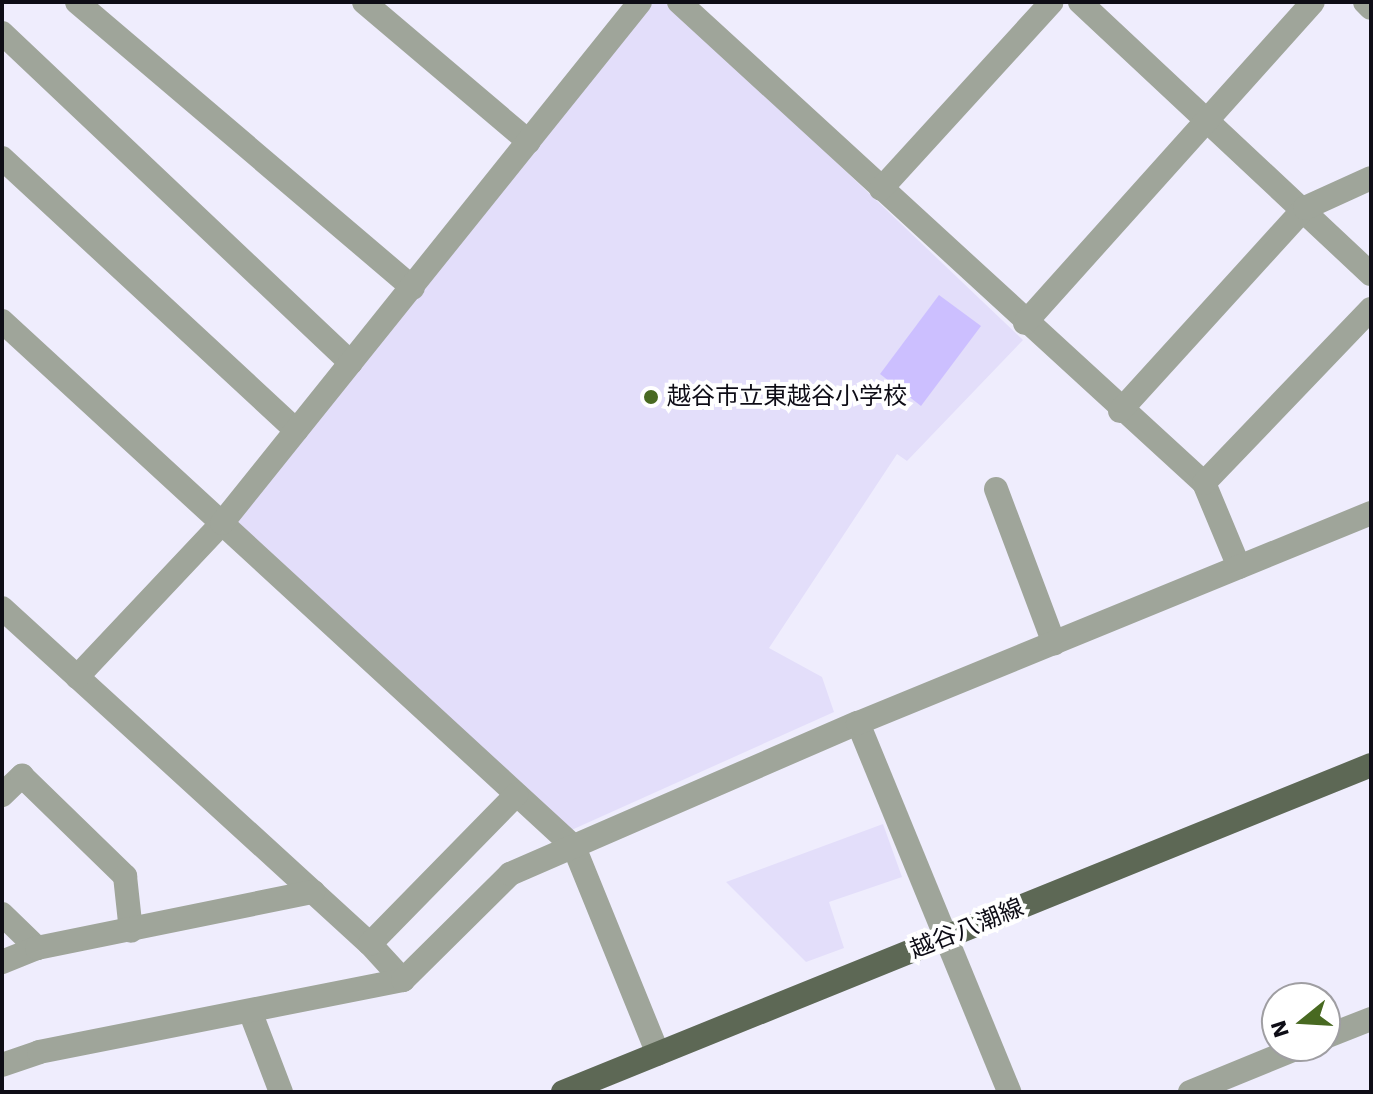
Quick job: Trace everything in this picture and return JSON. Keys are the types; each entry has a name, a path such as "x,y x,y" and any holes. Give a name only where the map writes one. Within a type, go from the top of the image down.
{"main road":[{"name":"越谷八潮線","path":"563,1092 1371,765"}],"street":[{"path":"77,2 413,288"},
{"path":"364,2 529,142"},
{"path":"77,677 222,523 640,2"},
{"path":"679,2 1120,411 1204,483 1239,567"},
{"path":"881,189 1052,2"},
{"path":"1080,2 1305,208 1371,274"},
{"path":"1025,323 1313,2"},
{"path":"1365,2 1371,8"},
{"path":"2,33 351,363"},
{"path":"2,158 296,430"},
{"path":"1120,411 1305,208 1371,178"},
{"path":"1204,483 1371,309"},
{"path":"4,327 574,847 658,1054"},
{"path":"996,489 1054,643"},
{"path":"2,1065 39,1052 403,980 510,874 858,723 1371,513"},
{"path":"2,608 370,944 403,980"},
{"path":"858,723 1009,1092"},
{"path":"2,795 22,776 125,876 131,931"},
{"path":"370,944 516,795"},
{"path":"2,962 37,948 313,892"},
{"path":"2,914 37,948"},
{"path":"250,1011 281,1092"},
{"path":"1341,1031 1371,1019"},
{"path":"1190,1092 1264,1062"}],"shaded area":[{"name":"越谷市立東越谷小学校","path":"650,2 668,2 1023,340 907,461 897,454 769,648 822,677 834,712 567,832 231,522"},
{"path":"939,295 981,326 921,406 880,374"},
{"path":"883,824 902,877 829,902 844,948 806,962 726,882"}],"place":[{"name":"越谷市立東越谷小学校","path":"651,397"}]}
